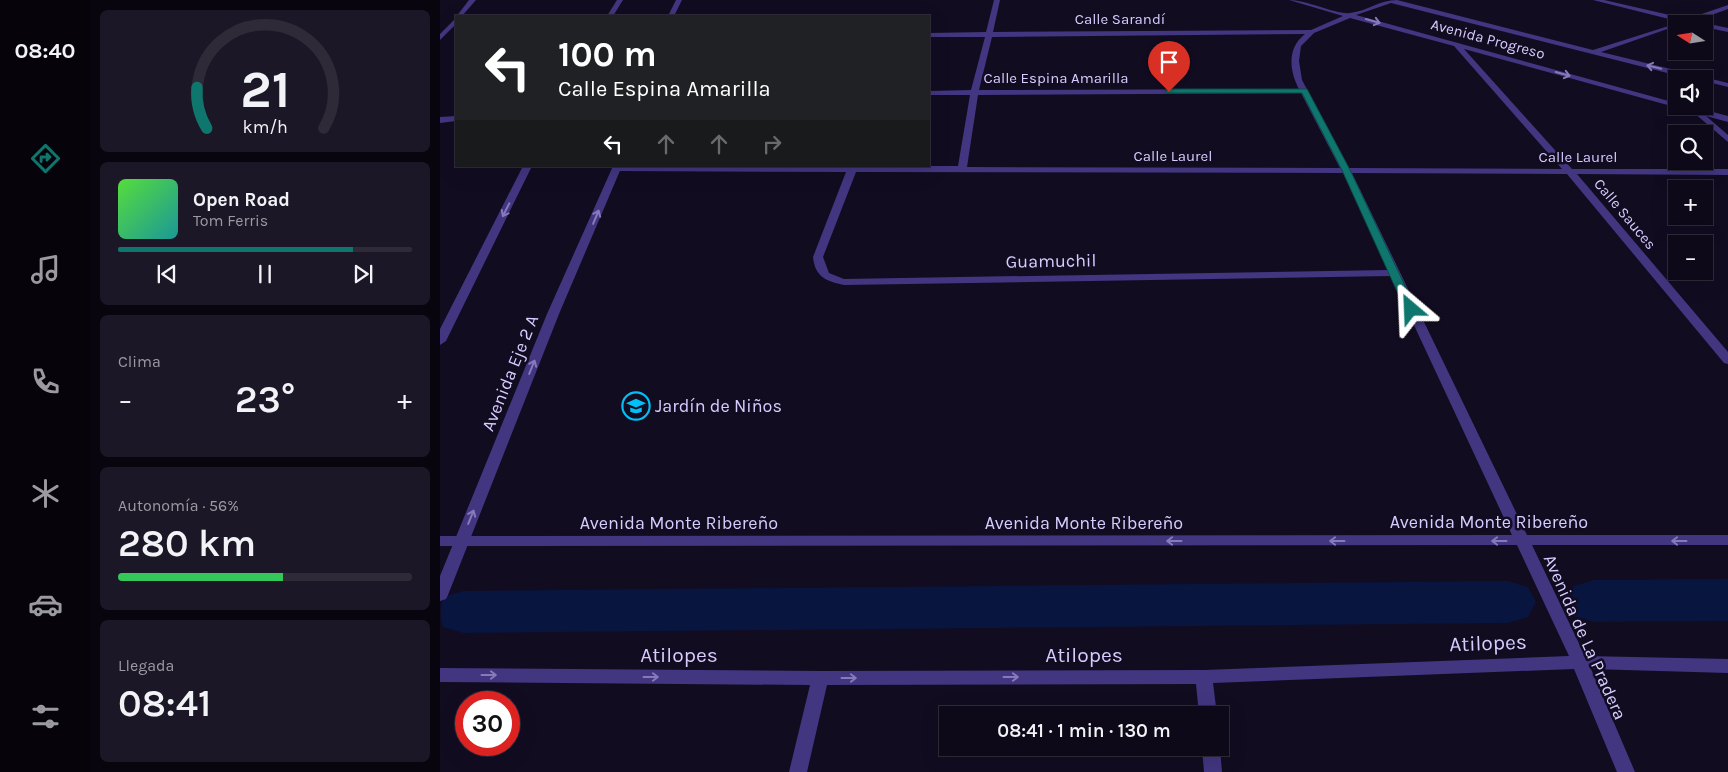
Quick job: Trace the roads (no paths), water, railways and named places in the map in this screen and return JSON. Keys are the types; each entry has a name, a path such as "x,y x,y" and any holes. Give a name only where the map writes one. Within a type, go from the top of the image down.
{"street":[{"path":"460,15 473,0"},
{"path":"611,15 620,0"},
{"path":"672,15 679,0"},
{"path":"962,169 975,92 996,0"},
{"name":"Avenida Progreso","path":"1292,0 1668,103"},
{"name":"Avenida Progreso","path":"1390,0 1668,71"},
{"name":"Avenida de La Pradera","path":"1390,0 1312,32 1302,40 1296,53 1296,70 1304,91 1346,170 1580,662 1626,772"},
{"path":"1596,0 1668,17"},
{"path":"1705,15 1728,7"},
{"path":"440,38 455,21"},
{"path":"1593,52 1668,27"},
{"path":"1713,27 1728,30"},
{"name":"Calle Sarandí","path":"930,35 1312,32"},
{"name":"Calle Sauces","path":"1457,46 1569,171 1728,360"},
{"name":"Avenida Progreso","path":"1713,82 1728,86"},
{"name":"Calle Espina Amarilla","path":"930,93 1304,91"},
{"path":"1701,115 1728,139"},
{"path":"1713,115 1728,119"},
{"path":"440,120 455,119"},
{"path":"440,342 528,167"},
{"name":"Calle Laurel","path":"617,167 1728,172"},
{"name":"Avenida Eje 2 A","path":"440,595 553,314 617,167"},
{"name":"Guamuchil","path":"852,168 818,257 820,271 828,278 844,282 1394,273"},
{"name":"Avenida Monte Ribereño","path":"440,541 1728,540"},
{"name":"Atilopes","path":"440,675 820,678 1204,676 1580,662 1728,666"},
{"path":"1204,676 1207,706"},
{"path":"798,772 820,678"},
{"path":"1212,756 1213,772"}],"waterway":[{"path":"1594,601 1728,600"},
{"path":"463,612 1508,602"}],"place":[{"name":"Jardín de Niños","path":"636,406"}]}
